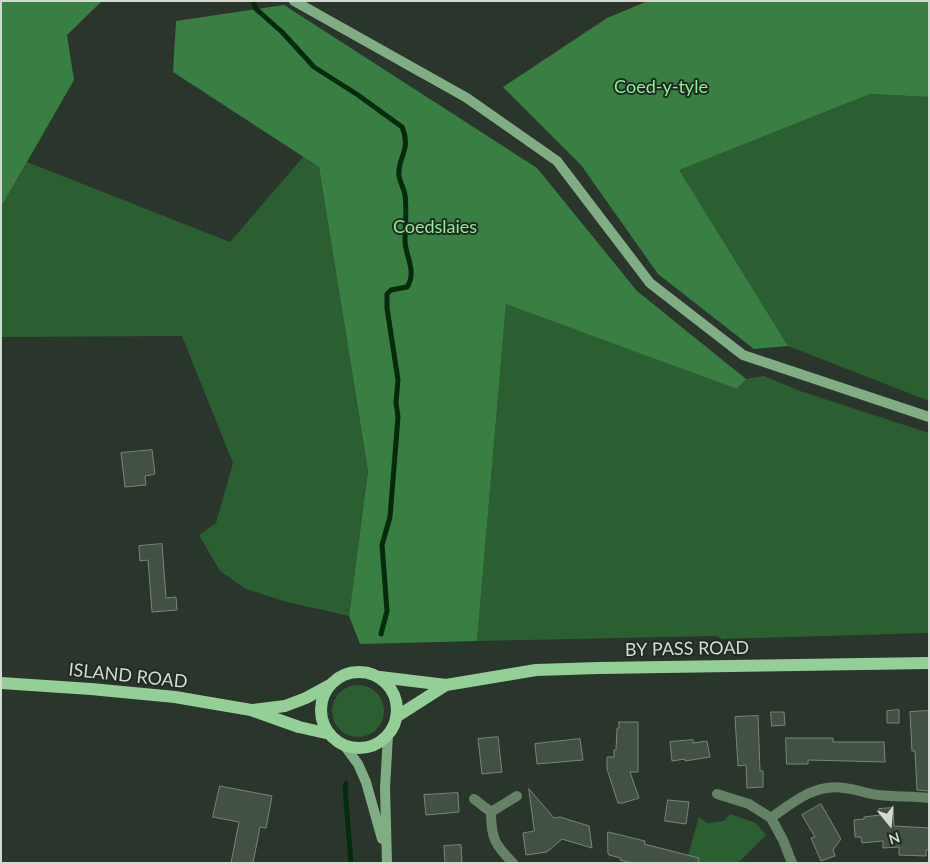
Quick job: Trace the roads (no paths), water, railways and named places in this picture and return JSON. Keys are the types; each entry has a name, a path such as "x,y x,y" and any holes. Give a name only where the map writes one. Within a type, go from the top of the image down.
{"main road":[{"name":"BY PASS ROAD","path":"380,678 446,685 536,670 929,663"},
{"path":"360,672 380,678 389,686 397,706 396,717 388,735 372,746 353,747 344,744 330,734 324,725 321,715 321,704 324,694 330,685 338,678 349,673 360,672"},
{"name":"ISLAND ROAD","path":"1,683 175,697 251,710 299,727 330,734"},
{"name":"ISLAND ROAD","path":"251,710 285,706 306,698 330,685"},
{"name":"BY PASS ROAD","path":"396,717 446,685"}],"street":[{"path":"294,1 467,98 557,162 650,283 743,355 929,417"},
{"path":"387,860 385,788 388,735"},
{"path":"344,744 358,764 366,782 387,860"},
{"path":"771,818 801,796 823,789 842,787 879,795 929,798"},
{"path":"718,794 749,804 771,818 783,840 792,863"},
{"path":"491,812 517,796"},
{"path":"474,798 491,812"},
{"path":"491,812 491,828 498,847 513,863"}],"waterway":[{"path":"253,1 256,9 282,32 314,67 358,95 402,127 405,135 405,148 400,164 399,176 405,195 405,242 411,276 407,287 391,290 387,294 387,308 398,380 396,402 398,417 390,517 382,545 387,611 381,634"},
{"path":"346,783 351,863"}],"park label":[{"name":"Coed-y-tyle","path":"661,87"},
{"name":"Coedslaies","path":"435,227"}]}
